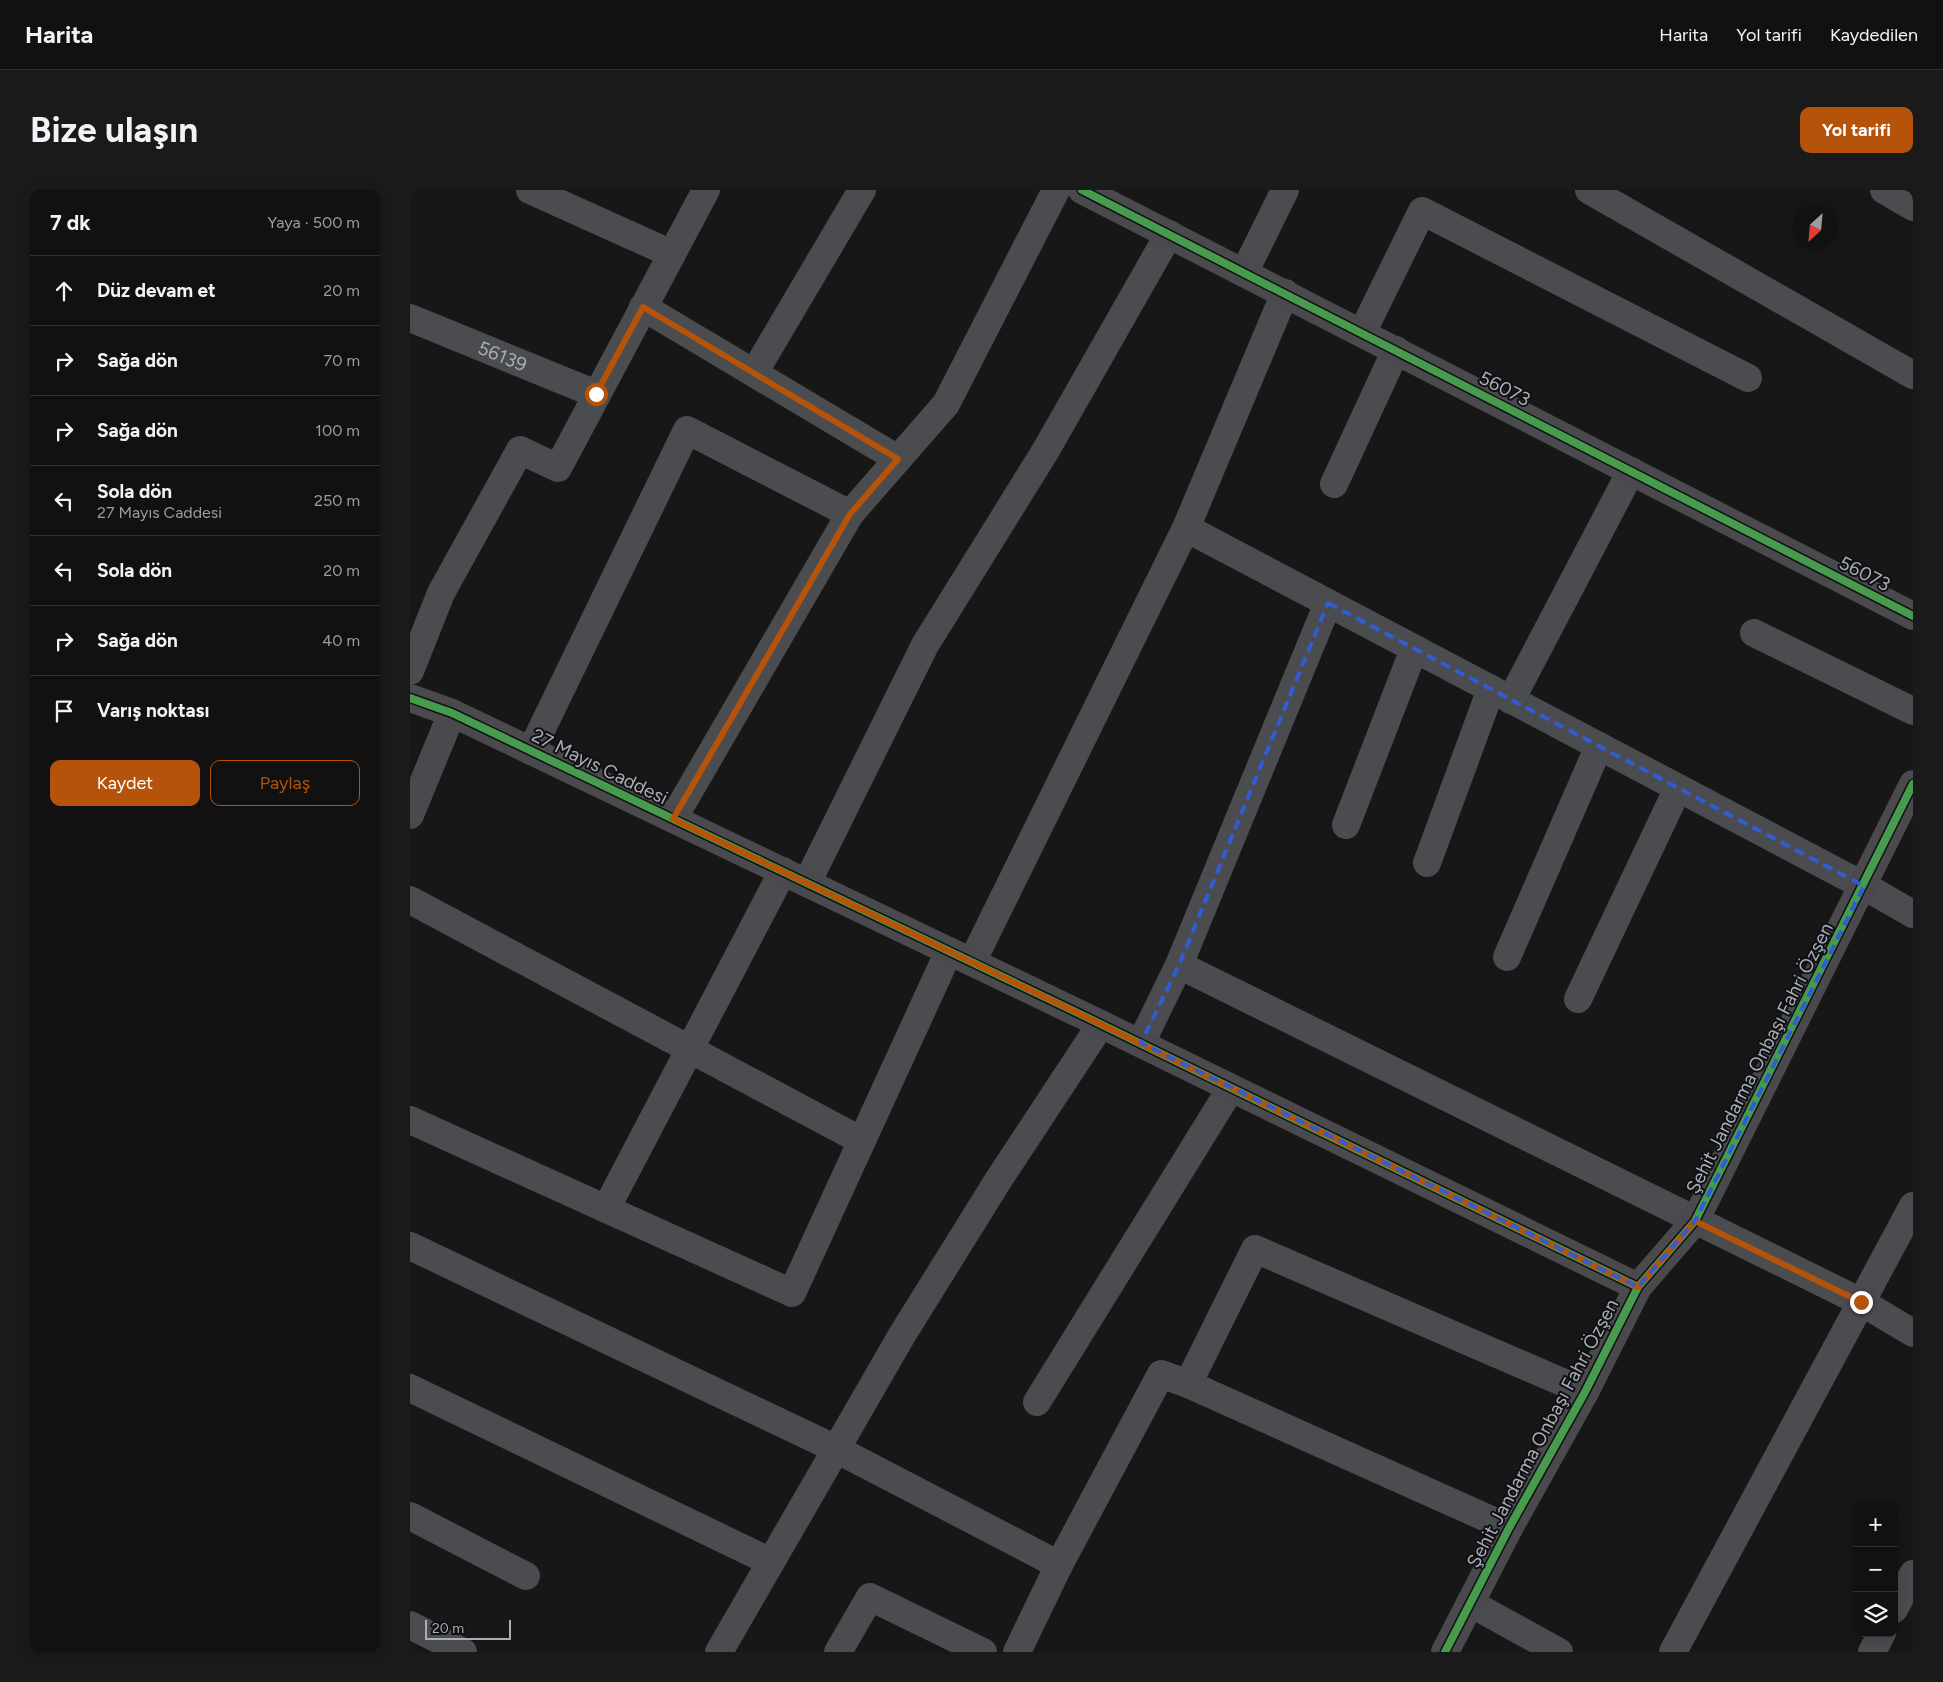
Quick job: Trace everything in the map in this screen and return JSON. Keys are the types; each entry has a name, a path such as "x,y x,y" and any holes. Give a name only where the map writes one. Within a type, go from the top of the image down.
{"street":[{"path":"530,190 672,254"},
{"path":"410,671 440,593 520,450 558,468 706,190"},
{"path":"754,373 862,190"},
{"path":"673,819 850,514 946,404 1056,190"},
{"name":"56073","path":"1082,190 1110,196 1169,234 1913,616"},
{"path":"1244,273 1285,190"},
{"path":"1589,190 1913,375"},
{"path":"1884,190 1913,207"},
{"path":"1362,333 1422,211 1748,378"},
{"path":"807,883 925,645 1046,450 1169,234"},
{"path":"410,1120 792,1293 862,1141 1186,528 1285,293"},
{"path":"643,307 898,459"},
{"name":"56139","path":"410,318 596,394"},
{"path":"1334,484 1396,350"},
{"path":"530,750 687,430 850,514"},
{"path":"1427,863 1501,695 1631,471"},
{"path":"1186,528 1864,886 1913,914"},
{"path":"1141,1043 1178,965 1328,603"},
{"path":"1754,633 1913,711"},
{"path":"1346,825 1414,649"},
{"name":"27 Mayıs Caddesi","path":"410,698 452,713 783,871 1141,1043 1638,1287"},
{"path":"410,815 452,713"},
{"path":"1507,957 1599,746"},
{"name":"Şehit Jandarma Onbaşı Fahri Özşen","path":"1445,1652 1509,1528 1585,1392 1638,1287 1695,1221 1864,886 1913,784"},
{"path":"1578,999 1678,788"},
{"path":"606,1209 783,871"},
{"path":"410,900 862,1141"},
{"path":"1178,965 1861,1302 1913,1333"},
{"path":"719,1652 902,1335 984,1204 1101,1024"},
{"path":"1037,1402 1231,1088"},
{"path":"1673,1652 1913,1206"},
{"path":"410,1246 836,1449 1059,1565"},
{"path":"1188,1384 1255,1249 1585,1392"},
{"path":"1017,1652 1059,1565 1161,1374 1188,1384 1509,1528"},
{"path":"410,1388 771,1562"},
{"path":"410,1516 526,1576"},
{"path":"1898,1602 1913,1574"},
{"path":"838,1652 870,1597 983,1652"},
{"path":"1470,1603 1559,1652"},
{"path":"410,1624 463,1652"},
{"path":"1872,1652 1880,1637"}],"highlighted area":[{"path":"1328,603 1864,886 1695,1221 1638,1287 1141,1043 1179,965"}],"cycle path":[{"path":"1082,190 1913,616"},
{"path":"410,698 452,713 1080,1014 1638,1287"},
{"path":"1445,1652 1509,1528 1585,1392 1638,1287 1695,1221 1913,784"}],"route":[{"path":"596,394 643,307 898,459 850,514 673,819 1080,1014 1638,1287 1695,1221 1861,1302"}]}
